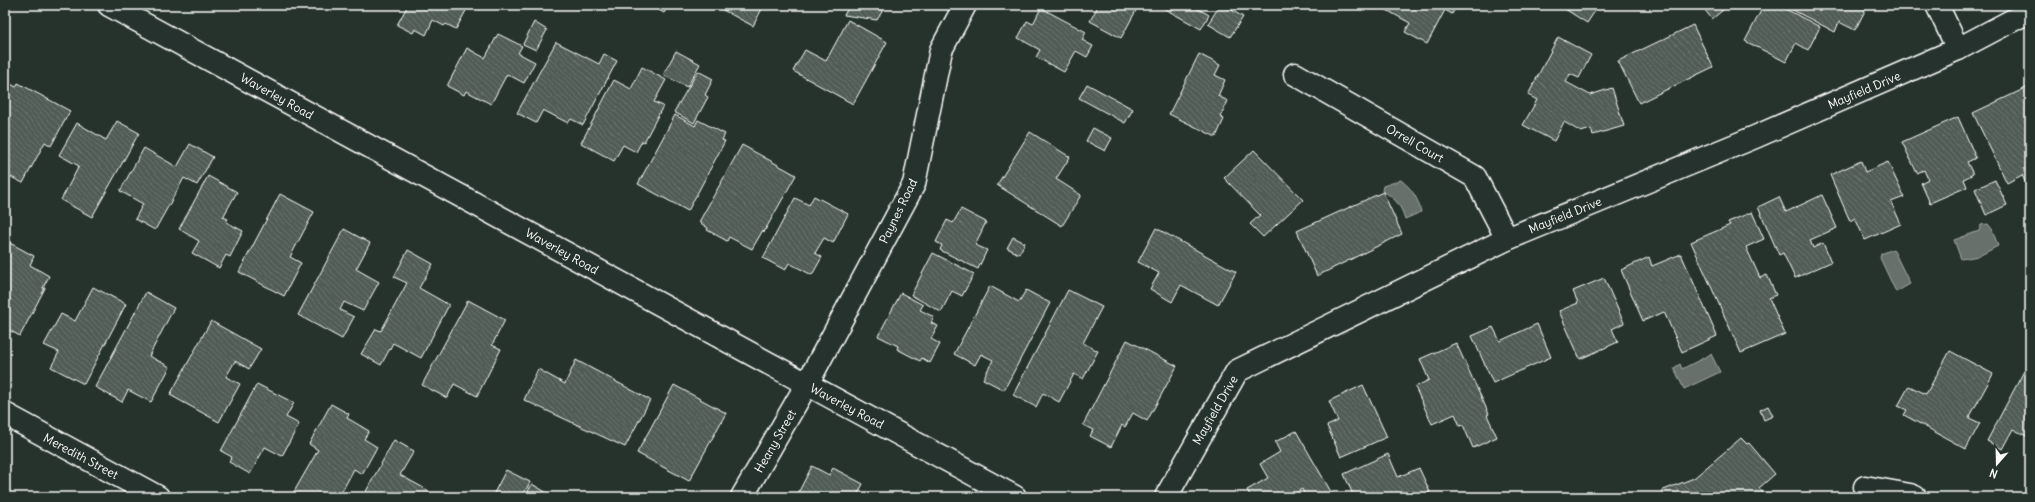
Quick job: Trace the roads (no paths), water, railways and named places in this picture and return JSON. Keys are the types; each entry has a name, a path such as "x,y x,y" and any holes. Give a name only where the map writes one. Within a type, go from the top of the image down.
{"street":[{"name":"Waverley Road","path":"109,5 1015,497"},
{"name":"Paynes Road","path":"807,384 914,184 941,50 965,5"},
{"path":"1937,5 1958,49"},
{"name":"Mayfield Drive","path":"1166,497 1237,372 1507,239 1755,137 1958,49 2020,10"},
{"name":"Orrell Court","path":"1295,74 1475,177 1507,239"},
{"name":"Heany Street","path":"742,497 807,384"},
{"name":"Meredith Street","path":"5,414 158,497"},
{"path":"1865,487 1915,497"}]}
